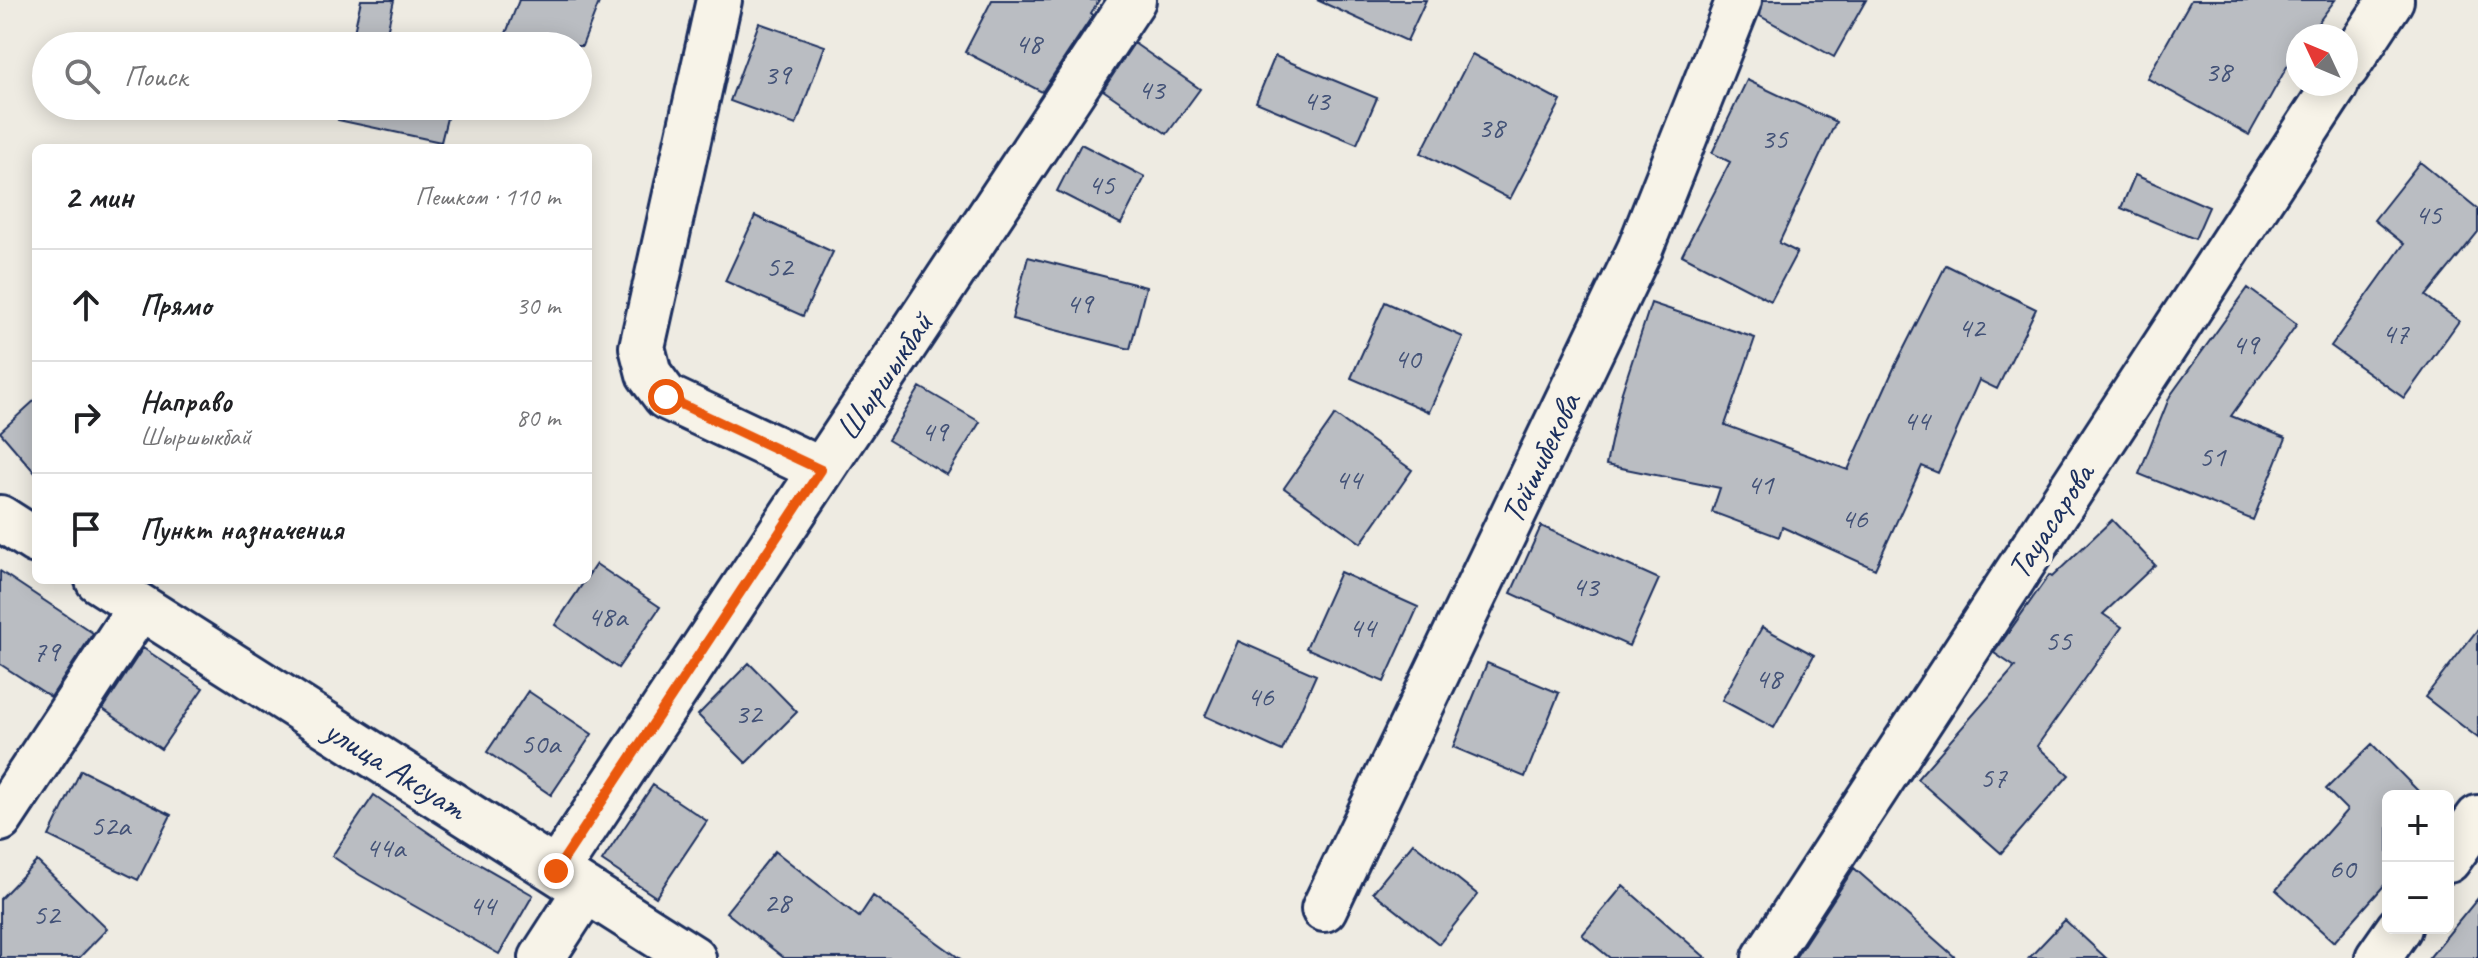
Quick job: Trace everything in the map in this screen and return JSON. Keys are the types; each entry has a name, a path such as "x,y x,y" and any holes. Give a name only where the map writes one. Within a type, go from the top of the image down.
{"street":[{"path":"719,0 642,347 649,374 666,397 821,470"},
{"name":"Шыршыкбай","path":"542,958 571,880 821,470 1133,0"},
{"name":"Тойшибекова","path":"1324,909 1640,249 1739,0"},
{"path":"2358,50 2391,0"},
{"name":"Тауасарова","path":"1765,958 2328,96"},
{"path":"0,518 32,538"},
{"name":"улица Аксуат","path":"104,584 693,958"},
{"path":"0,819 140,607"},
{"path":"2454,852 2478,818"},
{"path":"2378,958 2395,934"}],"building":[{"path":"361,0 394,0 387,32 354,32"},
{"path":"519,0 600,0 587,32 506,32"},
{"path":"992,0 1099,0 1091,13 1093,15 1042,92 965,52"},
{"path":"1317,0 1426,0 1407,41"},
{"path":"1763,0 1866,0 1834,57 1760,16"},
{"path":"2191,0 2335,0 2317,24 2286,24 2286,69 2249,135 2147,78"},
{"path":"759,23 825,46 796,125 730,101"},
{"path":"1134,43 1200,89 1167,134 1103,90"},
{"path":"1472,54 1561,101 1510,199 1421,153"},
{"path":"1275,56 1377,98 1357,144 1256,102"},
{"path":"1747,80 1836,122 1779,243 1797,252 1771,301 1682,255 1730,162 1712,153"},
{"path":"338,120 446,120 441,142"},
{"path":"1081,144 1145,177 1121,224 1057,191"},
{"path":"2420,162 2478,209 2478,232 2426,296 2459,321 2404,398 2331,346 2404,244 2374,220"},
{"path":"2135,175 2209,207 2195,239 2121,208"},
{"path":"755,216 833,252 803,316 725,281"},
{"path":"1028,257 1146,287 1130,349 1012,319"},
{"path":"1946,265 2036,309 1997,389 1979,380 1938,473 1922,466 1875,569 1782,527 1779,537 1712,512 1720,488 1606,465 1621,395 1651,303 1755,338 1725,425 1848,470 1894,368"},
{"path":"2248,288 2297,324 2231,416 2286,438 2253,520 2139,474 2170,396"},
{"path":"1385,302 1463,337 1429,412 1351,378"},
{"path":"920,387 980,422 947,475 888,440"},
{"path":"32,403 32,469 0,432"},
{"path":"1335,415 1412,470 1361,543 1284,488"},
{"path":"2112,520 2155,565 2103,614 2122,627 2037,746 2069,775 2001,853 1917,779 2015,667 1994,653 2049,575 2052,577"},
{"path":"1541,526 1659,579 1629,646 1511,593"},
{"path":"596,564 660,607 618,668 555,625 583,584 592,584 592,570"},
{"path":"0,571 93,633 51,697 0,664"},
{"path":"1340,572 1418,607 1384,682 1306,648"},
{"path":"1762,627 1814,655 1774,728 1722,700"},
{"path":"2478,629 2478,738 2425,697"},
{"path":"1238,641 1316,675 1282,751 1205,716"},
{"path":"143,648 203,688 161,749 103,709"},
{"path":"749,663 797,712 746,763 698,715"},
{"path":"1487,663 1559,693 1525,777 1453,747"},
{"path":"528,691 592,734 551,795 487,752"},
{"path":"2372,744 2417,790 2382,790 2382,888 2334,942 2276,890 2347,810 2326,789"},
{"path":"81,770 171,815 138,880 49,836"},
{"path":"653,785 707,821 656,897 602,861"},
{"path":"374,795 451,848 533,895 499,954 332,856"},
{"path":"1413,843 1478,895 1439,944 1373,892"},
{"path":"775,851 859,917 873,896 959,958 784,958 726,912"},
{"path":"37,861 107,929 79,958 0,958 0,899"},
{"path":"1854,868 1956,958 1795,958"},
{"path":"1623,886 1706,958 1610,958 1582,935"},
{"path":"2478,898 2478,958 2429,958 2449,934 2454,934 2454,927"},
{"path":"2065,920 2106,958 2029,958"}],"route":[{"path":"556,871 821,470 666,397"}]}
